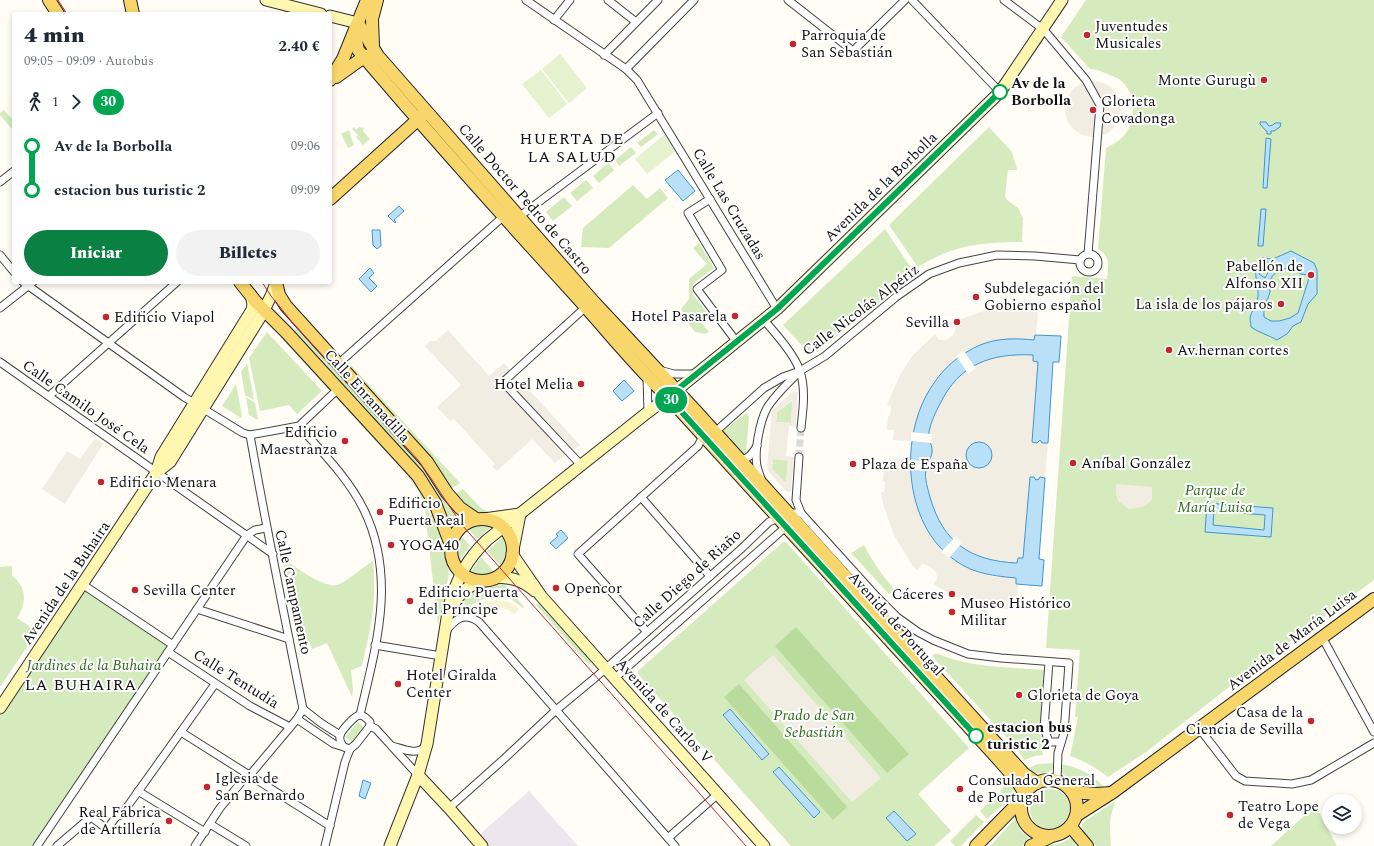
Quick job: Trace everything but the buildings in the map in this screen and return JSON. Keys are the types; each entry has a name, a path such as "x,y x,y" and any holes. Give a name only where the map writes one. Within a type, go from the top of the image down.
{"main road":[{"path":"49,0 57,12"},
{"path":"130,0 133,12"},
{"path":"266,0 289,3 315,12"},
{"name":"Avenida de la Borbolla","path":"390,846 418,775 427,744 449,606 454,588 460,573 473,554 520,514 648,412 673,394 777,309 1000,92 1044,30 1062,0"},
{"path":"332,78 343,59 358,23 373,2"},
{"path":"332,80 364,57 375,52 371,34 373,2"},
{"path":"332,16 358,23"},
{"name":"Calle Doctor Pedro de Castro","path":"358,23 375,52 422,115"},
{"name":"Calle Doctor Pedro de Castro","path":"358,23 356,41 358,50 422,115 511,217 590,304 656,369 673,394"},
{"path":"332,197 422,115"},
{"name":"Calle Enramadilla","path":"242,284 418,476 435,503 451,545 452,561 460,573"},
{"name":"Avenida de la Buhaira","path":"198,406 264,310 275,284"},
{"name":"Calle Enramadilla","path":"276,284 279,295 286,306 427,462 447,493 460,508 480,519 497,523 503,528"},
{"name":"Avenida de la Buhaira","path":"0,708 156,473 170,462 198,406 252,310 253,304 251,296"},
{"name":"Calle Doctor Pedro de Castro","path":"590,304 647,377 673,394"},
{"name":"Avenida de Portugal","path":"673,394 683,414 740,476 788,516 1024,774 1037,783"},
{"name":"Avenida de Portugal","path":"673,394 715,432 764,486 788,516 1018,782 1024,796"},
{"path":"451,545 459,528 469,521 520,514 513,552 509,564 503,572 497,577 479,581 460,573"},
{"path":"503,528 508,534 513,552"},
{"name":"Avenida de Carlos V","path":"513,552 541,596 764,846"},
{"name":"Avenida de Carlos V","path":"497,577 507,577 521,582 541,596"},
{"path":"449,606 466,589 479,581"},
{"name":"Avenida de María Luisa","path":"1077,815 1113,792 1374,599"},
{"path":"418,775 482,846"},
{"path":"976,846 1030,788 1037,783 1050,780 1066,785 1072,792 1078,805 1077,815 1071,827 1060,835 1050,837 1031,846"},
{"path":"1072,792 1097,794 1113,792"},
{"path":"1024,796 1021,809 1026,825 1039,835 1050,837"},
{"path":"1071,827 1087,846"}],"street":[{"name":"Calle Las Cruzadas","path":"526,0 626,69 637,80 777,309"},
{"path":"554,20 570,0"},
{"path":"608,0 636,22"},
{"path":"604,55 658,0"},
{"path":"626,69 694,0"},
{"path":"790,1 853,51 905,0"},
{"path":"912,0 1000,92"},
{"path":"1004,0 1044,30 1086,80 1100,105 1088,254"},
{"path":"338,364 511,217 658,113"},
{"path":"0,182 12,173"},
{"path":"710,199 688,213 722,270 697,289 736,341"},
{"path":"1088,254 1093,255 1097,260 1097,266 1091,272 1084,271 1080,266 1080,260 1083,256 1088,254"},
{"path":"0,255 12,270"},
{"name":"Calle Nicolás Alpériz","path":"800,371 825,356 912,285 929,274 948,266 998,255 1035,256 1080,260"},
{"path":"0,308 27,284"},
{"path":"29,284 108,344 198,406 243,433 250,435 299,426 338,388"},
{"path":"49,396 175,284"},
{"path":"581,465 502,382 590,304"},
{"path":"764,320 791,355 800,371 804,396 801,428"},
{"name":"Calle Camilo José Cela","path":"0,362 273,554"},
{"path":"656,369 674,374 696,374"},
{"path":"715,432 764,388 783,377 800,371"},
{"path":"764,486 757,465 757,446 762,419 766,409 777,395 800,371"},
{"path":"647,377 648,412"},
{"name":"Avenida de Portugal","path":"683,414 697,421 731,460 741,460"},
{"path":"299,426 350,487 364,509 374,534 380,561 382,608 360,715"},
{"name":"Calle Campamento","path":"250,435 266,528 273,554 303,709"},
{"path":"647,632 578,554 698,446 703,436"},
{"path":"741,460 752,455 757,446"},
{"path":"788,516 796,500 799,457"},
{"path":"641,497 710,576"},
{"path":"788,516 796,500"},
{"path":"788,516 897,617 918,632 933,640 968,654 1069,663 1064,733 1058,753 1057,781"},
{"name":"Calle Diego de Riaño","path":"555,711 647,632 769,522 788,516"},
{"name":"Calle Diego de Riaño","path":"615,678 788,516"},
{"path":"37,846 247,535 255,530 266,528"},
{"path":"82,584 173,645"},
{"path":"197,609 289,638"},
{"path":"876,612 897,617"},
{"path":"445,633 454,621 463,617 472,618 479,622 555,711 675,846"},
{"path":"1322,637 1374,732"},
{"path":"375,645 441,656"},
{"name":"Calle Tentudía","path":"168,652 250,706 290,727"},
{"path":"1049,662 1044,728 1049,742 1061,742"},
{"path":"57,846 90,817 107,829 116,817 122,814 215,684"},
{"path":"196,846 220,808 297,719 303,709 340,735"},
{"path":"449,808 555,711"},
{"path":"347,748 340,741 340,735 356,715 364,716 370,722 370,726 376,729 418,775"},
{"path":"297,719 334,744 347,748 360,740 370,726"},
{"path":"1199,728 1236,776 1245,781 1292,784 1301,783 1311,780 1374,743"},
{"path":"181,732 330,826"},
{"path":"391,745 417,752 422,750 427,744"},
{"path":"325,846 347,748"},
{"path":"138,791 205,832"},
{"path":"668,838 718,794"},
{"path":"210,824 246,846"}],"shaded area":[{"name":"Glorieta Covadonga","path":"1093,81 1104,83 1113,89 1119,98 1121,109 1119,120 1113,129 1104,135 1093,137 1082,135 1073,129 1067,120 1065,109 1067,98 1073,89 1082,83"},
{"name":"Plaza de España","path":"1008,307 1036,308 1036,312 1038,313 1034,340 1016,338 981,345 965,353 964,351 956,356 957,358 944,369 933,383 925,399 913,432 911,432 911,441 893,440 894,430 887,430 888,416 890,416 891,406 887,405 900,375 912,356 935,334 939,340 946,340 953,335 956,328 953,322 984,311"},
{"path":"448,330 489,376 504,363 580,445 555,463 532,439 497,471 492,466 495,464 454,419 450,421 437,407 461,385 425,346 430,341 436,341"},
{"name":"Plaza de España","path":"1001,355 1033,355 1038,361 1032,442 1037,443 1040,440 1043,443 1048,443 1045,478 1040,478 1037,480 1030,477 1023,558 1018,563 999,562 976,556 959,545 961,542 955,537 953,539 942,525 933,507 927,486 926,470 929,471 929,462 932,452 932,434 929,434 934,416 944,394 965,370 968,374 976,368 974,365","holes":["975,443 987,445 990,449 992,457 991,461 984,467 976,468 969,464 968,448"]},
{"path":"794,391 798,392 796,427 789,426 786,456 794,457 791,491 787,492 767,468 772,410","holes":["792,400 791,423 776,422 777,412","773,459 788,461 786,483 772,469"]},
{"path":"95,438 103,444 65,504 42,489 67,451 80,459"},
{"name":"Plaza de España","path":"892,459 910,460 909,469 916,504 931,536 943,550 942,552 964,566 980,573 989,576 1017,578 1017,606 1014,606 1013,610 981,606 961,600 933,584 937,579 936,572 929,566 922,564 917,570 912,565 894,535 883,504 881,492 884,492 884,468 891,468"},
{"path":"1116,484 1152,487 1152,500 1143,507 1129,509 1118,501"},
{"path":"495,600 508,602 515,605 519,609 514,614 497,606 493,607 481,616 478,611 475,613 468,611 481,603"},
{"path":"773,655 881,778 852,802 744,680"},
{"path":"529,791 578,846 488,846 479,835"}],"green space":[{"name":"Parque de María Luisa","path":"1086,0 1374,0 1374,580 1234,683 1146,752 1108,777 1081,760 1070,756 1078,717 1075,717 1080,650 1046,648 1072,276 1107,279 1107,258 1098,249 1106,148 1117,142 1126,133 1130,127 1133,112 1132,98 1125,84 1119,79 1090,69 1061,37"},
{"path":"560,54 587,88 569,103 542,69"},
{"path":"541,70 567,104 549,118 522,84"},
{"path":"4,110 12,119 12,129 0,115 0,113"},
{"path":"354,127 356,130 359,127 362,127 364,129 363,131 370,139 363,145 356,137 358,135 352,129"},
{"path":"989,127 1012,152 1017,169 1008,170 1005,196 1008,201 1018,208 1023,218 1022,242 980,244 955,249 918,267 889,225"},
{"path":"349,130 354,145 348,148 341,134"},
{"path":"654,130 658,134 641,147 637,143"},
{"path":"665,134 676,151 647,174 635,159"},
{"path":"631,147 636,153 619,166 615,160"},
{"path":"608,163 614,170 599,183 593,176"},
{"path":"586,180 593,188 577,201 570,193"},
{"path":"633,185 647,199 660,188 668,198 609,248 581,247 583,228"},
{"path":"564,197 572,206 553,221 546,212"},
{"path":"885,229 915,274 817,352 806,350 783,325"},
{"path":"699,243 714,268 695,282 692,288 694,296 708,314 700,321 709,332 705,334 695,332 685,318 681,309 689,299 689,279 707,264 693,248"},
{"path":"299,326 413,452 460,520 453,525 441,507 292,332"},
{"path":"267,332 322,391 297,414 289,405 260,411 249,358"},
{"path":"286,338 330,388 330,391 283,340"},
{"path":"347,361 460,483 449,490 345,365"},
{"path":"247,363 254,400 245,395 241,372"},
{"path":"236,384 242,416 241,418 222,406"},
{"path":"246,397 255,403 258,420 249,415"},
{"path":"338,397 408,471 428,503 424,505 419,492 407,475 336,398"},
{"path":"793,400 791,423 776,422 777,412"},
{"path":"746,413 749,416 746,454 744,456 723,433 724,430"},
{"path":"773,459 788,460 786,483 772,469"},
{"path":"463,489 481,508 489,512 488,515 473,511 453,495"},
{"path":"428,510 430,515 434,514 444,543 449,574 438,625 425,512"},
{"path":"482,524 491,527 477,539 468,528 474,525"},
{"path":"460,534 470,546 458,562 456,548"},
{"path":"503,537 506,552 505,559 501,566 487,551"},
{"name":"Prado de San Sebastián","path":"783,542 786,542 969,748 918,794 951,831 934,846 791,846 638,674 638,671"},
{"path":"864,545 878,569 895,590 889,594 851,553"},
{"path":"481,557 494,572 482,575 470,573"},
{"path":"282,558 310,577 326,584 334,585 344,582 373,561 374,602 362,666 351,670 353,690 352,697 327,643 312,649 307,639 303,641 297,637"},
{"path":"12,566 12,576 21,585 24,596 23,607 17,618 37,632 0,687 0,567"},
{"path":"500,581 503,582 524,607 523,608 511,599 489,597 487,589 490,585"},
{"name":"Jardines de la Buhaira","path":"82,584 173,645 36,846 0,846 0,708"},
{"path":"479,586 480,589 483,589 486,598 455,616 459,600"},
{"path":"539,602 592,662 589,665 536,605"},
{"path":"796,627 909,754 887,773 775,646"},
{"path":"936,653 962,662 1044,670 1040,731 1043,755 1024,760 1018,750 932,656"},
{"path":"739,684 847,807 833,820 724,697"},
{"path":"358,722 364,727 352,742 345,737"},
{"path":"1021,762 1028,768 1038,764 1055,763 1051,771 1036,773 1027,771"},
{"path":"1060,764 1084,772 1104,787 1083,787 1070,781 1061,770"},
{"path":"1012,779 1016,792 1015,796 987,819 980,811 996,795 998,796 1002,792 1000,791"},
{"path":"1054,789 1061,792 1067,798 1070,809 1069,817 1061,826 1054,829 1046,829 1039,826 1031,817 1030,805 1033,798 1042,790"},
{"path":"1114,802 1115,804 1111,814 1110,824 1111,846 1096,846 1083,831 1082,825 1085,821"},
{"path":"1317,809 1322,818 1322,834 1331,834 1337,846 1271,846 1304,816"},
{"path":"976,815 984,822 961,846 955,846 950,841"},
{"path":"1015,819 1021,831 1031,840 1021,846 990,846"},
{"path":"1072,837 1076,846 1045,846 1062,843"}],"water":[{"path":"1260,122 1266,122 1269,126 1275,123 1281,123 1280,127 1274,131 1271,131 1271,134 1267,134 1267,131 1260,124"},
{"path":"1266,138 1271,139 1267,188 1263,188"},
{"path":"678,170 695,191 683,201 665,180"},
{"path":"399,206 404,211 394,220 396,222 395,223 388,216"},
{"path":"1261,209 1266,209 1263,246 1258,246"},
{"path":"372,230 380,230 381,246 377,249 373,245"},
{"path":"1291,251 1314,263 1317,270 1317,294 1308,304 1301,322 1293,326 1287,334 1277,340 1251,327 1250,318 1258,297 1256,266 1262,258 1273,259","holes":["1266,261 1272,265 1265,278 1259,274","1290,268 1301,274 1308,275 1309,278 1298,313 1290,318 1279,321 1271,321 1264,317 1265,306 1270,292 1271,279 1275,273 1283,269"]},
{"path":"370,268 374,273 369,278 377,286 371,292 359,279"},
{"path":"1035,335 1061,336 1059,362 1053,362 1048,443 1042,443 1040,440 1037,443 1032,442 1038,362 1033,361 1033,355 1003,356 990,359 967,370 957,379 948,390 940,404 933,418 929,432 932,453 926,473 926,484 936,513 951,538 973,553 986,558 1017,563 1018,558 1023,558 1030,477 1034,477 1036,480 1040,477 1045,478 1039,559 1044,560 1042,586 1016,584 1016,578 977,572 956,561 938,545 925,525 916,502 911,477 911,452 915,427 922,404 943,371 960,356 980,345 1007,339 1034,340"},
{"path":"624,380 634,391 622,401 613,391"},
{"path":"979,442 988,446 992,455 988,464 979,468 970,464 966,455 970,446"},
{"path":"1207,503 1273,508 1271,537 1205,532","holes":["1214,511 1265,515 1264,530 1213,525"]},
{"path":"561,530 568,538 556,549 550,543 558,536 556,534"},
{"path":"730,709 769,754 762,760 723,715"},
{"path":"779,767 820,812 814,818 773,772"},
{"path":"363,780 371,783 365,799 359,796"},
{"path":"894,811 916,834 907,841 886,818"}],"pier":[{"path":"964,351 975,367 967,372 956,356"},
{"path":"911,432 931,434 931,443 911,441"},
{"path":"910,460 930,462 928,471 909,469"},
{"path":"954,538 961,544 949,558 942,551"}],"tunnel":[{"path":"799,457 801,428"}],"tram line":[{"path":"58,0 66,12"},
{"path":"263,284 292,322 418,460 462,525 746,846"}],"bus line":[{"name":"30","path":"976,736 668,397 777,309 1000,92"}],"place":[{"name":"Juventudes Musicales","path":"1087,35"},
{"name":"Parroquia de San Sebastián","path":"793,44"},
{"name":"Monte Gurugù","path":"1264,80"},
{"name":"Av de la Borbolla","path":"1000,92"},
{"name":"Glorieta Covadonga","path":"1093,110"},
{"name":"Pabellón de Alfonso XII","path":"1311,275"},
{"name":"Subdelegación del Gobierno español","path":"976,297"},
{"name":"La isla de los pájaros","path":"1281,304"},
{"name":"Hotel Pasarela","path":"735,316"},
{"name":"Edificio Viapol","path":"106,317"},
{"name":"Sevilla","path":"957,322"},
{"name":"Av.hernan cortes","path":"1169,350"},
{"name":"Hotel Melia","path":"581,384"},
{"name":"Edificio Maestranza","path":"345,441"},
{"name":"Aníbal González","path":"1073,463"},
{"name":"Plaza de España","path":"853,464"},
{"name":"Edificio Menara","path":"101,482"},
{"name":"Edificio Puerta Real","path":"380,512"},
{"name":"YOGA40","path":"391,545"},
{"name":"Opencor","path":"556,588"},
{"name":"Sevilla Center","path":"135,590"},
{"name":"Cáceres","path":"952,594"},
{"name":"Edificio Puerta del Príncipe","path":"410,601"},
{"name":"Museo Histórico Militar","path":"952,612"},
{"name":"Hotel Giralda Center","path":"398,684"},
{"name":"Glorieta de Goya","path":"1019,695"},
{"name":"Casa de la Ciencia de Sevilla","path":"1311,721"},
{"name":"estacion bus turistic 2","path":"976,736"},
{"name":"Iglesia de San Bernardo","path":"207,787"},
{"name":"Consulado General de Portugal","path":"960,789"},
{"name":"Teatro Lope de Vega","path":"1230,815"},
{"name":"Real Fábrica de Artillería","path":"169,821"}],"district":[{"name":"HUERTA DE LA SALUD","path":"572,148"},
{"name":"LA BUHAIRA","path":"81,685"}]}
